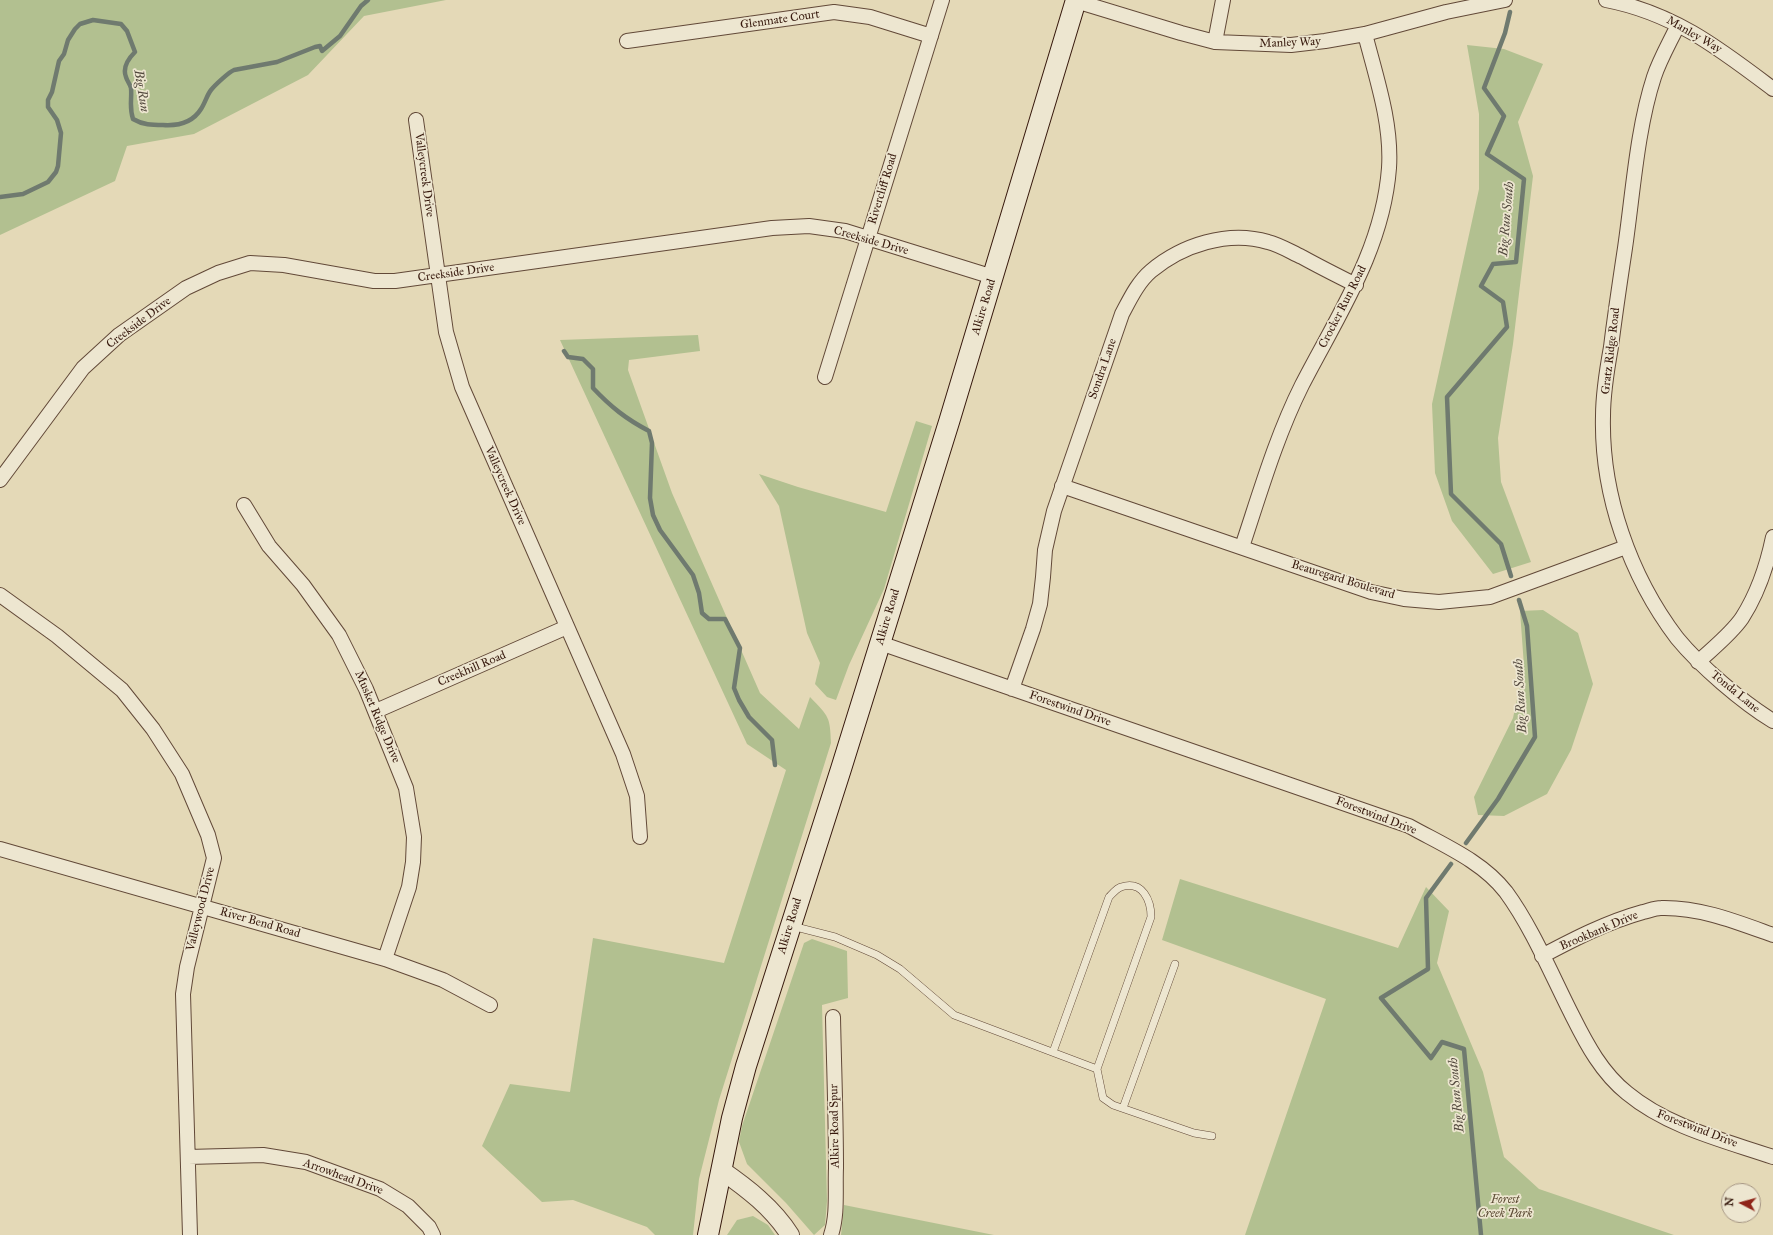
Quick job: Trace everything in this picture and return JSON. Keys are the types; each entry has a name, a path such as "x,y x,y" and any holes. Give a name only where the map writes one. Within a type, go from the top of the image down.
{"main road":[{"name":"Alkire Road","path":"708,1235 732,1118 746,1066 880,643 993,277 1076,0"}],"street":[{"name":"Rivercliff Road","path":"825,378 942,0"},
{"name":"Manley Way","path":"1076,0 1181,33 1215,42 1291,45 1365,34 1446,12 1505,0"},
{"path":"1215,42 1222,0"},
{"name":"Manley Way","path":"1606,0 1631,5 1660,15 1722,51 1773,89"},
{"name":"Glenmate Court","path":"627,41 834,12 870,17 931,36"},
{"name":"Gratz Ridge Road","path":"1678,25 1654,76 1643,119 1607,372 1603,416 1606,462 1612,501 1626,547 1648,596 1678,638 1698,662"},
{"name":"Crocker Run Road","path":"1242,547 1280,434 1302,386 1356,285 1374,239 1387,189 1389,166 1385,115 1365,34"},
{"name":"Valleycreek Drive","path":"416,120 446,332 462,387 623,754 637,796 640,837"},
{"name":"Creekside Drive","path":"0,480 83,368 125,331 186,288 218,273 250,263 284,265 374,281 395,281 798,226 821,227 845,231 993,277"},
{"name":"Sondra Lane","path":"1012,689 1038,610 1043,578 1045,550 1054,511 1062,486 1122,314 1134,292 1150,272 1170,257 1194,245 1218,239 1244,239 1268,242 1356,285"},
{"name":"Beauregard Boulevard","path":"1062,486 1371,592 1404,599 1439,602 1490,597 1626,547"},
{"name":"Musket Ridge Drive","path":"244,505 269,546 303,585 339,635 376,711 406,788 414,837 413,862 409,887 385,959"},
{"path":"1698,662 1727,635 1745,613 1755,595 1767,564 1773,537"},
{"name":"Valleywood Drive","path":"0,595 57,636 122,690 153,729 182,774 208,836 214,858 187,967 183,994 190,1235"},
{"name":"Creekhill Road","path":"376,711 567,627"},
{"name":"Forestwind Drive","path":"880,643 1409,826 1479,865 1505,892 1528,928 1585,1040 1602,1069 1626,1093 1652,1112 1684,1126 1773,1157"},
{"name":"Tonda Lane","path":"1698,662 1757,711 1773,721"},
{"name":"River Bend Road","path":"0,849 385,959 443,980 490,1005"},
{"name":"Brookbank Drive","path":"1542,956 1606,925 1630,916 1659,908 1688,910 1716,915 1773,935"},
{"name":"Alkire Road Spur","path":"830,1235 834,1226 836,1133 832,1017"},
{"name":"Arrowhead Drive","path":"188,1157 263,1155 306,1162 380,1188 408,1206 429,1228 433,1235"},
{"path":"721,1170 751,1192 781,1220 790,1235"}],"lane":[{"path":"1053,1052 1109,897 1121,887 1134,886 1145,892 1151,905 1151,917 1097,1069 1103,1098 1113,1105 1194,1133 1212,1136"},
{"path":"790,926 835,937 877,955 900,969 954,1015 1097,1069"},
{"path":"1123,1108 1175,964"}],"green space":[{"path":"0,0 446,0 364,16 308,75 194,134 127,146 115,181 0,235"},
{"path":"1467,45 1504,49 1543,64 1518,122 1533,176 1513,344 1498,438 1501,482 1531,562 1493,574 1452,521 1435,473 1432,404 1479,189 1479,114"},
{"path":"698,335 700,351 629,360 628,370 672,493 760,693 799,729 810,697 827,717 830,727 831,743 719,1100 699,1179 693,1235 655,1235 647,1227 573,1200 542,1202 482,1146 510,1084 570,1092 593,938 724,963 786,770 747,744 560,340"},
{"path":"916,421 932,426 884,589 849,665 836,700 827,697 815,684 820,663 807,633 779,506 759,474 798,487 886,512"},
{"path":"1543,610 1578,633 1593,684 1571,750 1547,794 1504,816 1478,815 1474,797 1513,718 1524,666 1520,611"},
{"name":"Forest Creek Park","path":"1180,879 1398,948 1426,887 1449,911 1437,963 1483,1072 1504,1157 1539,1189 1674,1235 1245,1235 1326,999 1162,940"},
{"path":"812,939 847,951 848,998 822,1005 827,1201 825,1225 814,1235 786,1203 747,1164 739,1142 742,1126 804,943"},
{"path":"844,1205 994,1235 841,1235"},
{"path":"753,1216 768,1225 775,1235 727,1235 737,1220"}],"waterway":[{"name":"Big Run","path":"0,197 23,194 48,182 56,172 58,166 61,133 57,120 48,107 48,100 52,92 59,61 64,54 68,40 80,24 93,20 121,24 127,31 135,52 128,60 125,70 126,78 131,88 131,107 133,119 148,124 174,125 180,124 194,117 201,109 211,90 234,70 277,62 315,47 320,46 322,51 340,36 361,6 368,0"},
{"name":"Big Run South","path":"1510,12 1505,33 1484,88 1504,116 1487,154 1524,179 1516,262 1493,264 1481,286 1503,302 1507,327 1447,397 1451,494 1501,544 1511,576"},
{"path":"564,351 568,357 583,359 593,369 593,388 606,401 633,422 649,431 652,443 650,498 653,515 660,530 693,575 699,593 702,613 709,619 725,619 740,648 734,688 749,717 772,740 775,765"},
{"name":"Big Run South","path":"1466,843 1498,799 1535,737 1527,626 1519,600"},
{"name":"Big Run South","path":"1451,864 1426,898 1428,969 1381,998 1431,1058 1442,1042 1464,1049 1481,1235"}]}
